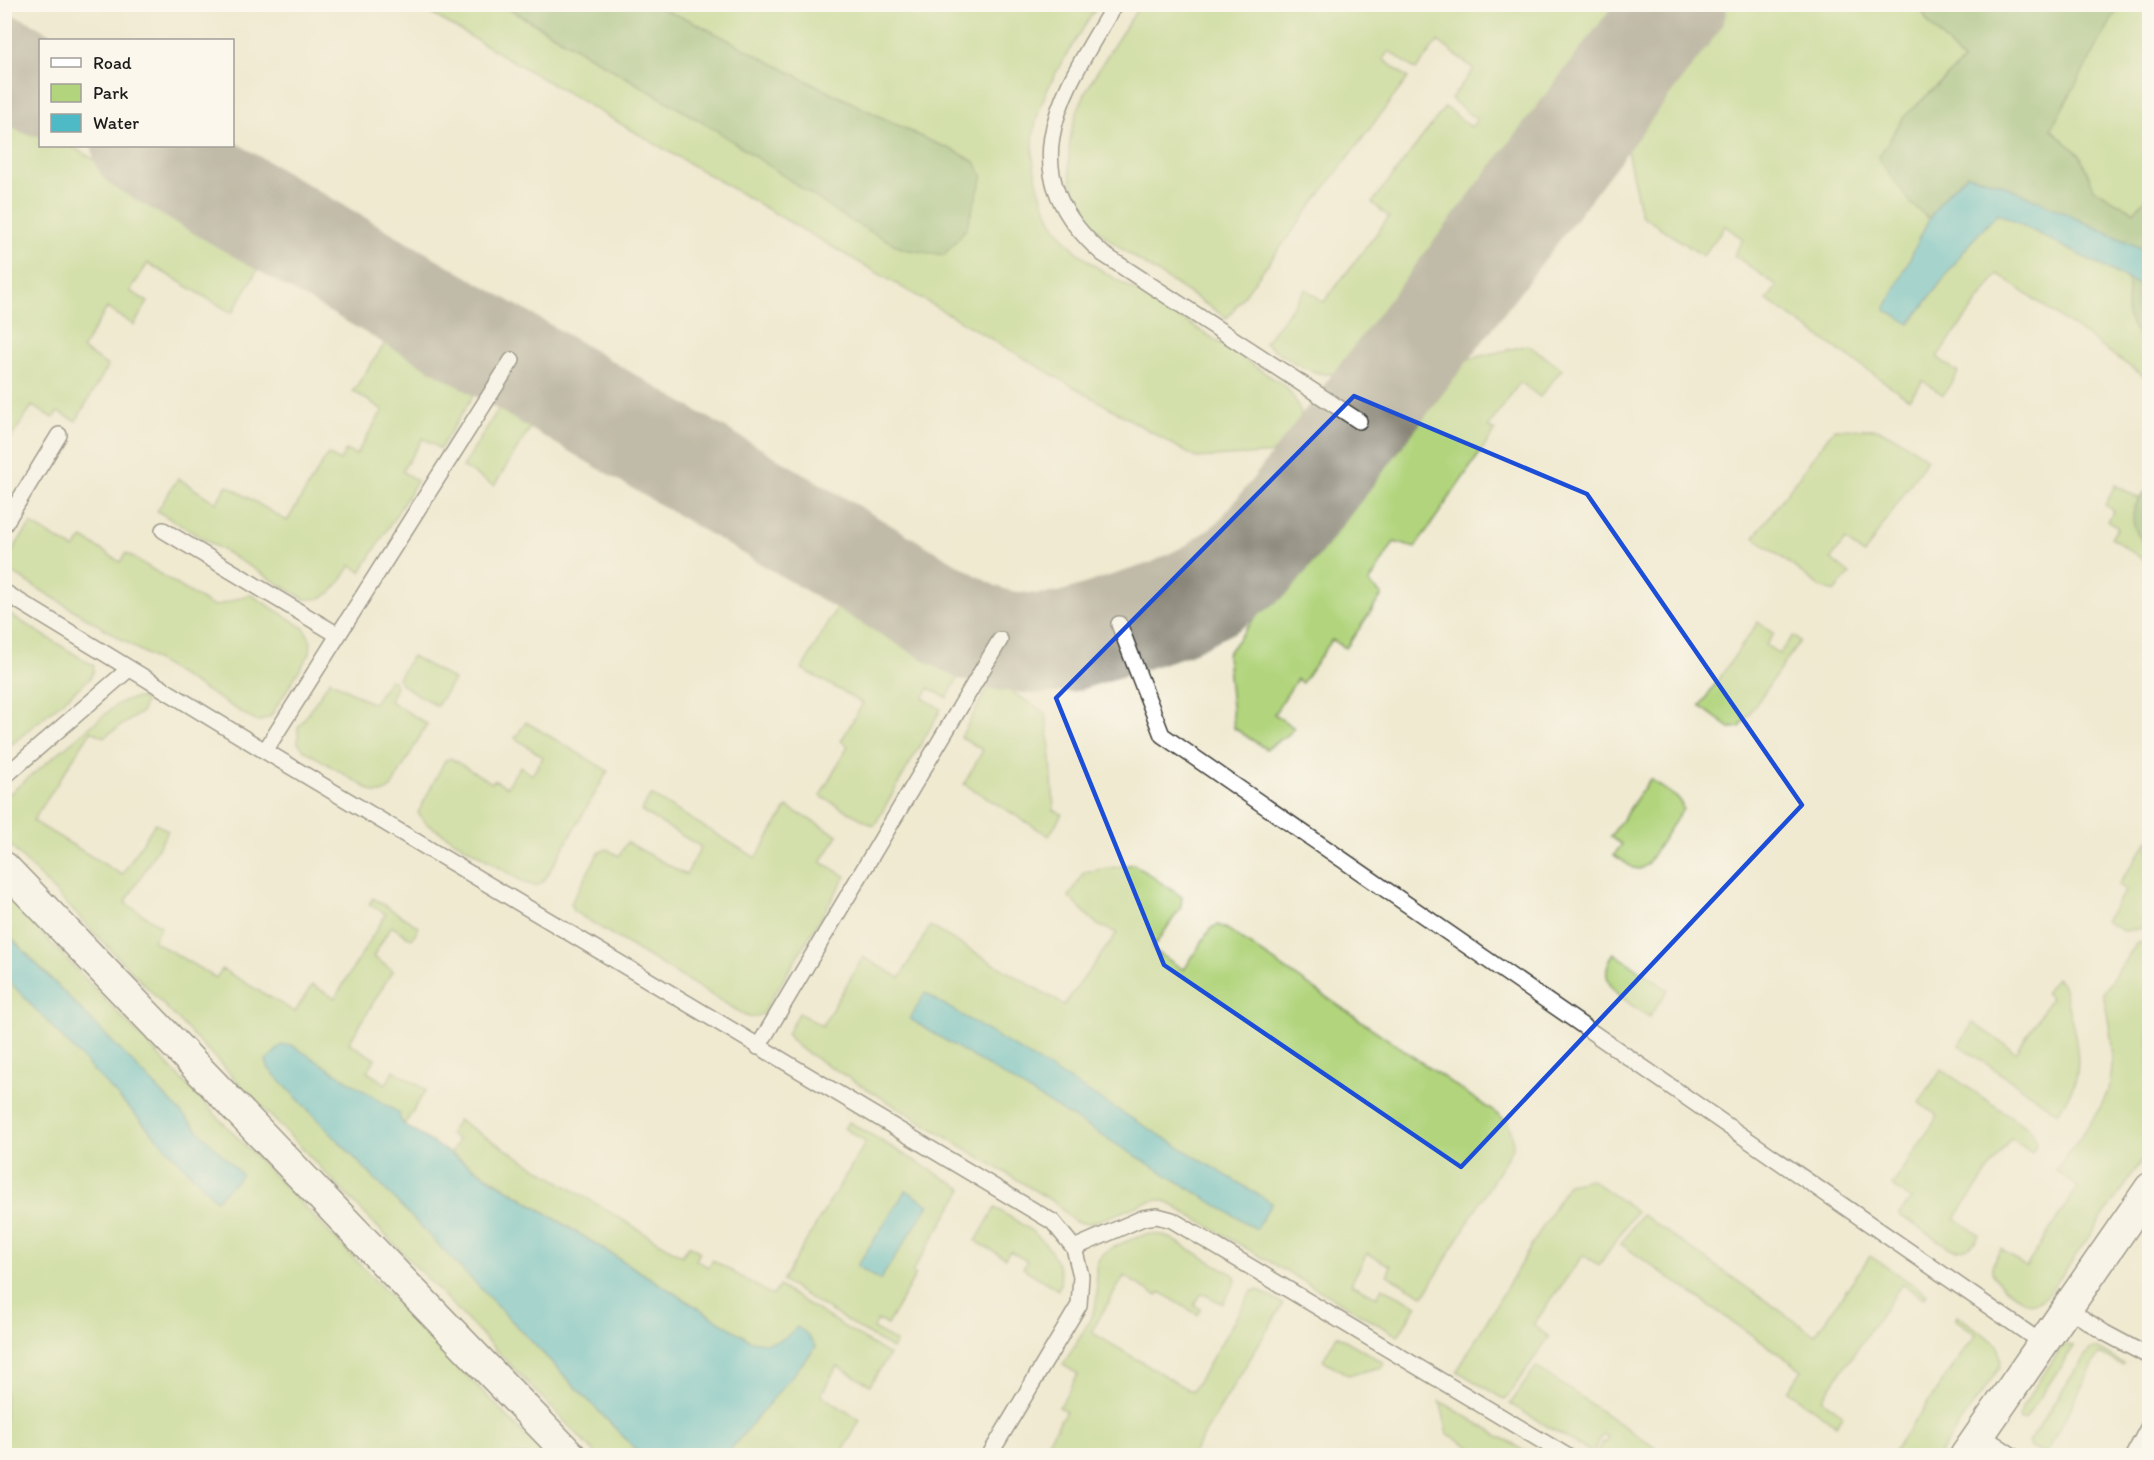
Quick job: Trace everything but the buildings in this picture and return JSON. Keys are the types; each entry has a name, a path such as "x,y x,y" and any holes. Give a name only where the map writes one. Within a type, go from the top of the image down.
{"street":[{"path":"4,867 571,1455"},
{"path":"1972,1445 2150,1188"}],"lane":[{"path":"1115,4 1076,70 1052,128 1052,173 1058,195 1069,217 1083,236 1103,254 1359,421"},
{"path":"265,751 512,360"},
{"path":"4,525 59,435"},
{"path":"163,530 338,635"},
{"path":"4,592 265,751 1053,1222 1074,1248 1081,1276 1079,1305 989,1455"},
{"path":"1119,624 1162,735 2042,1344"},
{"path":"758,1047 1000,640"},
{"path":"4,777 129,669"},
{"path":"1074,1248 1143,1218 1157,1216 1172,1220 1567,1455"},
{"path":"2067,1308 2105,1333 2150,1357"},
{"path":"2133,1455 2150,1424"},
{"path":"1972,1445 2013,1455"}],"highlighted area":[{"path":"1354,396 1587,494 1802,805 1461,1167 1164,965 1056,698"}],"green space":[{"path":"416,5 502,5 714,129 846,218 975,162 799,77 692,21 651,5 1098,5 1055,75 1036,121 1033,136 1033,160 1046,208 1070,245 1086,259 1286,387 1300,411 1301,439 1293,448 1279,453 1196,458"},
{"path":"503,5 651,5 692,21 799,77 975,162 983,176 966,229 944,255 903,249 846,218 714,129"},
{"path":"1140,5 1636,5 1367,360 1352,369 1325,374 1302,367 1265,343 1306,289 1324,302 1389,217 1372,203 1445,107 1471,127 1477,120 1451,99 1474,69 1438,41 1416,70 1389,51 1383,59 1408,78 1227,318 1128,254 1101,233 1084,213 1071,182 1069,148 1076,114 1096,74"},
{"path":"1720,5 1919,5 1927,21 1963,61 1903,118 1911,203 1929,219 1886,310 1910,324 1969,244 1998,213 2128,280 2127,316 2149,352 2149,380 1998,274 1937,357 1958,373 1943,395 1923,381 1909,399 1767,300 1777,286 1734,255 1743,239 1725,226 1703,256 1641,215 1623,132"},
{"path":"1919,5 2120,5 2051,129 2080,155 2094,189 2134,212 2149,194 2149,252 1999,183 1967,175 1947,193 1929,219 1911,203 1878,158 1903,118 1963,61 1927,21"},
{"path":"2120,5 2149,5 2149,194 2134,212 2094,189 2080,155 2051,129"},
{"path":"5,106 39,127 39,147 73,147 264,259 232,313 148,263 130,291 148,302 134,325 107,308 82,349 108,366 76,421 58,412 53,418 32,406 5,447"},
{"path":"2128,280 2149,290 2149,352 2127,316"},
{"path":"392,333 481,383 440,449 423,438 402,471 417,481 361,572 351,565 338,585 328,595 321,598 304,599 157,511 178,478 216,503 227,485 287,521 328,454 340,461 346,450 356,455 383,410 353,391"},
{"path":"1528,345 1562,369 1540,397 1520,382 1488,427 1495,431 1415,548 1394,542 1369,583 1382,595 1346,648 1332,640 1302,683 1297,679 1274,714 1294,728 1288,735 1266,749 1234,728 1227,654 1446,364"},
{"path":"505,398 537,417 494,486 463,467"},
{"path":"1834,429 1877,429 1901,440 1927,459 1864,554 1845,540 1831,559 1850,574 1834,592 1822,588 1754,537"},
{"path":"2115,485 2140,499 2135,507 2141,541 2149,546 2149,564 2111,537 2118,528 2108,520 2114,512 2105,505"},
{"path":"2149,486 2149,546 2135,529 2133,513 2136,504"},
{"path":"31,524 74,549 83,538 120,562 126,553 210,605 216,606 250,594 304,628 311,641 310,653 270,717 260,721 254,720 11,572 9,559 11,553"},
{"path":"843,596 965,665 947,698 929,688 923,698 941,709 874,826 820,796 848,746 841,741 863,703 802,669"},
{"path":"4,611 94,666 89,679 5,750"},
{"path":"1758,622 1774,634 1766,645 1779,654 1793,636 1800,641 1740,727 1730,728 1700,706"},
{"path":"412,656 454,680 437,706 402,685 398,678"},
{"path":"330,680 374,703 389,680 394,681 396,686 390,701 427,724 391,788 385,792 375,793 304,750 298,743 298,728"},
{"path":"992,680 1046,713 1054,810 1062,814 1049,836 964,784 983,750 961,737"},
{"path":"146,699 142,712 104,737 91,731 33,821 122,875 155,823 168,831 125,903 161,926 153,941 216,978 222,969 295,1012 312,985 335,998 386,914 369,904 373,898 419,927 412,939 391,926 373,957 393,970 349,1043 375,1059 367,1072 386,1084 394,1070 426,1090 404,1125 400,1119 266,1061 269,1069 641,1455 597,1455 4,839 4,798 115,706 123,701"},
{"path":"526,722 608,771 544,881 536,886 525,883 427,824 418,813 444,762 450,758 492,783 494,780 507,787 520,766 532,775 543,757 515,738"},
{"path":"1650,779 1680,800 1683,809 1647,864 1640,869 1633,868 1614,855 1622,844 1610,837"},
{"path":"651,795 756,858 787,807 838,835 821,862 846,876 763,1013 759,1016 746,1016 573,911 571,903 599,852 607,849 619,856 627,842 686,875 701,847 641,811"},
{"path":"2149,840 2149,927 2123,931 2105,921 2126,890 2118,885"},
{"path":"1134,864 1182,897 1180,909 1152,949 1184,970 1210,929 1217,925 1224,927 1507,1121 1512,1134 1513,1147 1424,1296 1387,1275 1391,1266 1367,1253 1351,1284 1377,1297 1382,1287 1417,1305 1398,1336 1163,1200 1141,1204 1092,1222 1074,1221 1057,1204 799,1048 787,1034 799,1013 822,1026 863,957 900,978 930,926 1064,1005 1117,933 1098,925 1069,897 1084,872"},
{"path":"4,894 544,1455 5,1455 5,977 216,1200 241,1175 5,931"},
{"path":"2149,941 2149,1150 2049,1294 2037,1302 2027,1302 2009,1291 1998,1280 1992,1271 1993,1262 2001,1249 2026,1267 2078,1187 2056,1171 2092,1120 2108,1089 2112,1048 2103,993 2137,943"},
{"path":"1614,953 1668,990 1649,1017 1622,998 1609,983 1608,964"},
{"path":"2056,978 2063,985 2075,1035 2078,1061 2074,1084 2058,1113 1959,1045 1973,1023 2016,1052 2051,998 2045,993"},
{"path":"1941,1069 2032,1131 2036,1142 2032,1153 2011,1138 1955,1218 1979,1235 1968,1248 1961,1250 1952,1249 1899,1215 1911,1199 1892,1186 1938,1116 1919,1103"},
{"path":"458,1120 682,1256 689,1245 700,1252 696,1260 708,1267 713,1260 773,1296 779,1286 889,1355 870,1385 837,1366 821,1395 860,1420 841,1455 726,1455 816,1347 788,1337 768,1344 751,1341 451,1153 458,1140 450,1134"},
{"path":"849,1122 963,1189 912,1272 916,1275 887,1325 878,1320 873,1329 896,1342 892,1349 782,1281 866,1142 844,1128","holes":["906,1190 928,1205 879,1280 857,1266"]},
{"path":"1590,1179 1636,1211 1599,1265 1583,1255 1533,1325 1549,1337 1505,1400 1457,1371 1568,1184"},
{"path":"995,1208 1024,1225 1048,1247 1060,1272 1061,1281 1058,1290 1023,1268 1027,1261 1010,1251 1005,1258 976,1241"},
{"path":"1641,1214 1815,1335 1870,1256 1927,1294 1924,1298 1902,1284 1822,1399 1843,1415 1836,1425 1788,1391 1802,1370 1621,1244"},
{"path":"1146,1234 1163,1235 1172,1239 1234,1275 1236,1280 1223,1304 1202,1293 1194,1305 1201,1309 1198,1315 1160,1292 1157,1296 1124,1276 1091,1332 1192,1392 1252,1291 1258,1290 1283,1304 1192,1455 1030,1455 1036,1446 1043,1450 1066,1411 1059,1407 1078,1374 1063,1365 1085,1329 1095,1307 1097,1262 1101,1256 1115,1246"},
{"path":"1957,1315 1997,1344 2001,1359 2000,1367 1938,1455 1891,1455 1976,1334 1955,1319"},
{"path":"1337,1335 1384,1363 1382,1367 1348,1375 1323,1360"},
{"path":"2067,1344 2073,1345 2073,1348 2025,1420 2020,1420 2021,1407 2061,1348"},
{"path":"2093,1348 2124,1364 2099,1354 2047,1452 2054,1455 2046,1455 2031,1448 2029,1441 2089,1350"},
{"path":"1536,1367 1666,1455 1595,1455 1608,1438 1603,1434 1592,1453 1510,1404"},
{"path":"1440,1401 1531,1455 1484,1455 1448,1434"}],"water":[{"path":"1967,175 1999,183 2149,252 2149,290 1998,213 1969,244 1910,324 1885,310 1929,219 1947,193"},
{"path":"4,931 242,1175 216,1200 5,977"},
{"path":"925,993 1272,1203 1256,1229 910,1019"},
{"path":"282,1045 292,1045 399,1113 404,1125 751,1341 776,1342 797,1327 806,1333 816,1347 726,1455 641,1455 269,1069 266,1061"},
{"path":"906,1190 929,1205 880,1280 857,1266"}],"taxiway":[{"path":"144,147 976,632 1000,640 1033,644 1066,642 1170,609 1212,588 1253,558 1677,4"},
{"path":"4,65 39,85"}]}
